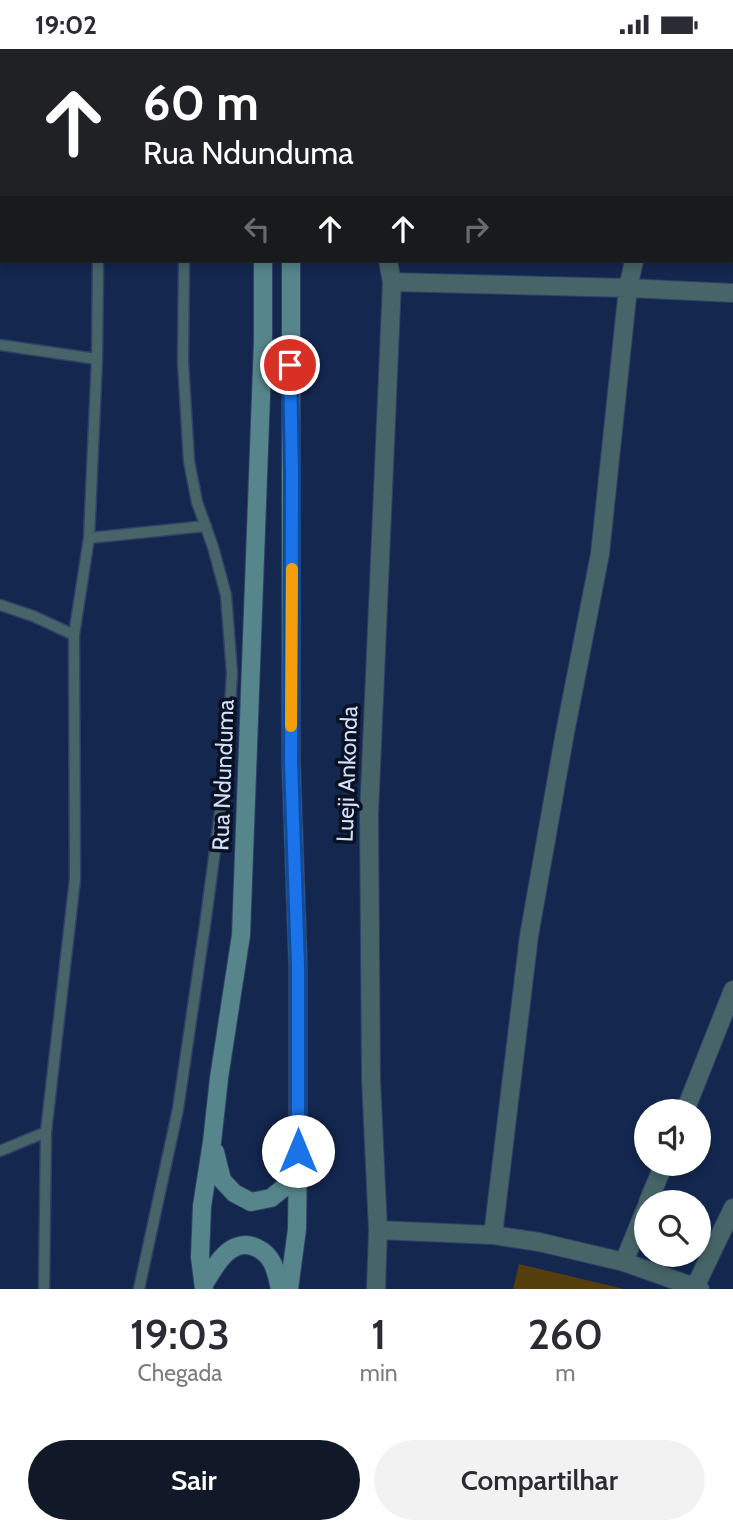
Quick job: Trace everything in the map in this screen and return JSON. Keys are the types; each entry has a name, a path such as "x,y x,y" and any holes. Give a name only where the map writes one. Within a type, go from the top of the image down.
{"main road":[{"name":"Rua Ndunduma","path":"204,1287 200,1257 202,1206 220,1065 241,935 250,730 263,263"},
{"path":"289,1289 297,1229 298,1151 298,965 291,762 291,263"},
{"path":"212,1142 222,1180 234,1193 251,1202 271,1198 287,1185 298,1151"},
{"path":"204,1287 224,1256 235,1247 251,1245 266,1252 274,1264 279,1289"}],"street":[{"name":"Lueji Ankonda","path":"376,1289 378,1230 371,1079 369,814 392,282 388,263"},
{"path":"493,1234 529,936 600,554 628,288 634,263"},
{"path":"392,282 733,293"},
{"path":"690,1099 733,991"},
{"path":"378,1230 493,1234 539,1242 624,1262 697,1288 733,1207"},
{"path":"624,1262 634,1237"}],"lane":[{"path":"44,1289 46,1132 75,879 75,635 89,538 97,359 98,263"},
{"path":"139,1289 178,1109 227,760 232,673 226,595 197,502 188,449 183,362 184,263"},
{"path":"0,345 97,359"},
{"path":"89,538 206,526"},
{"path":"0,605 75,635"},
{"path":"0,1151 46,1132"}],"shaded area":[{"path":"519,1264 624,1289 513,1289"}],"slow traffic":[{"path":"291,726 292,569"}],"route":[{"path":"290,365 291,762 298,965 298,1151"}]}
